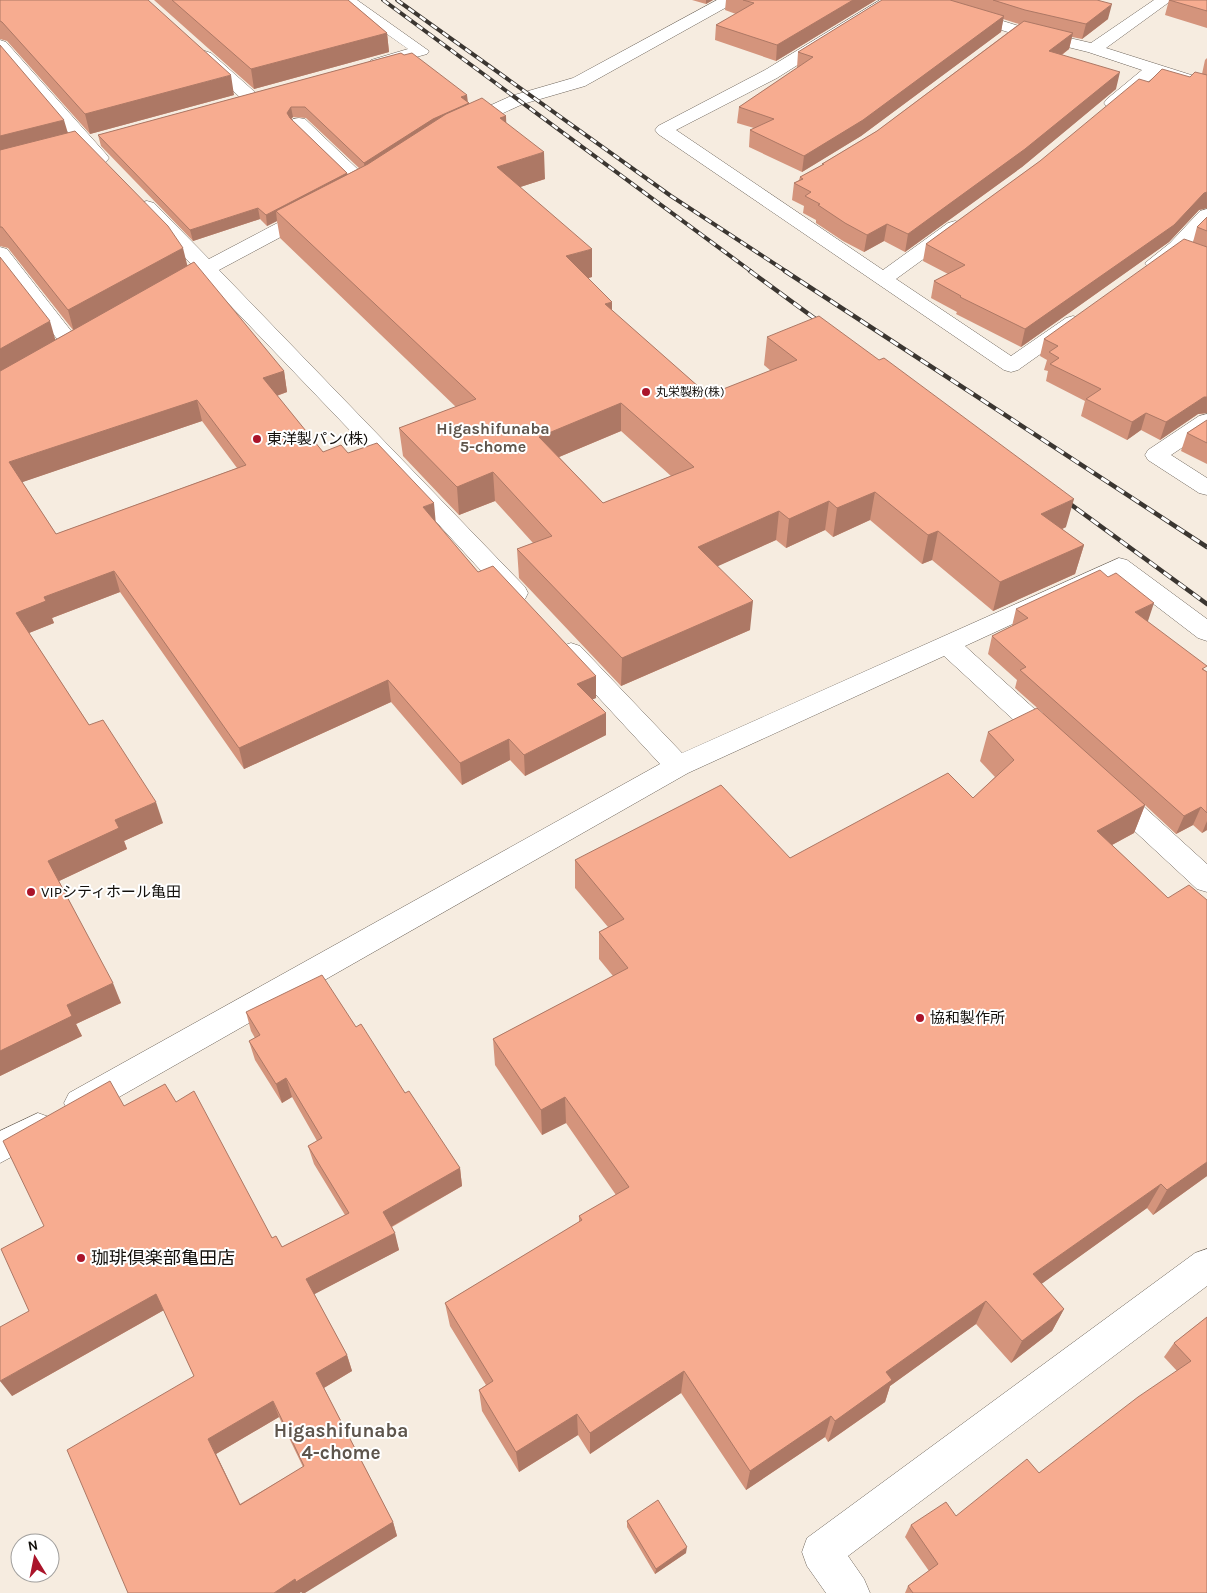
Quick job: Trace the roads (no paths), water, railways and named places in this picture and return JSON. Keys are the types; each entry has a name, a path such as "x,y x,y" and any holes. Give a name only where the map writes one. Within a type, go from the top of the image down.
{"street":[{"path":"347,0 421,51 364,67"},
{"path":"450,131 517,100 579,82 729,0"},
{"path":"891,0 771,74 664,130 1011,366 1090,310"},
{"path":"920,0 1017,30 1094,49 1207,86"},
{"path":"1094,49 1164,0"},
{"path":"1002,42 1017,30"},
{"path":"0,45 84,142 111,170"},
{"path":"193,46 251,98"},
{"path":"1102,112 1154,69"},
{"path":"233,103 270,93"},
{"path":"299,123 364,186"},
{"path":"66,147 103,137"},
{"path":"346,195 364,186 379,175"},
{"path":"771,201 787,192"},
{"path":"137,197 530,608"},
{"path":"173,287 329,204"},
{"path":"1137,275 1184,250 1207,215"},
{"path":"884,279 968,217"},
{"path":"0,253 72,345"},
{"path":"1207,421 1156,455 1207,488"},
{"path":"0,1148 678,766 1119,566 1207,632"},
{"path":"556,636 678,766"},
{"path":"947,644 1070,756"},
{"path":"1091,776 1207,881"},
{"path":"850,1593 821,1552 1207,1265"}],"railway":[{"path":"383,0 752,272"},
{"path":"397,0 671,196 787,272"},
{"path":"750,271 825,326"},
{"path":"785,271 1207,547"},
{"path":"1062,498 1207,604"}],"place":[{"name":"丸栄製粉(株)","path":"646,392"},
{"name":"東洋製パン(株)","path":"257,439"},
{"name":"VIPシティホール亀田","path":"31,892"},
{"name":"協和製作所","path":"920,1018"},
{"name":"珈琲倶楽部亀田店","path":"81,1258"}],"district":[{"name":"Higashifunaba 5-chome","path":"493,437"},
{"name":"Higashifunaba 4-chome","path":"341,1442"}]}
